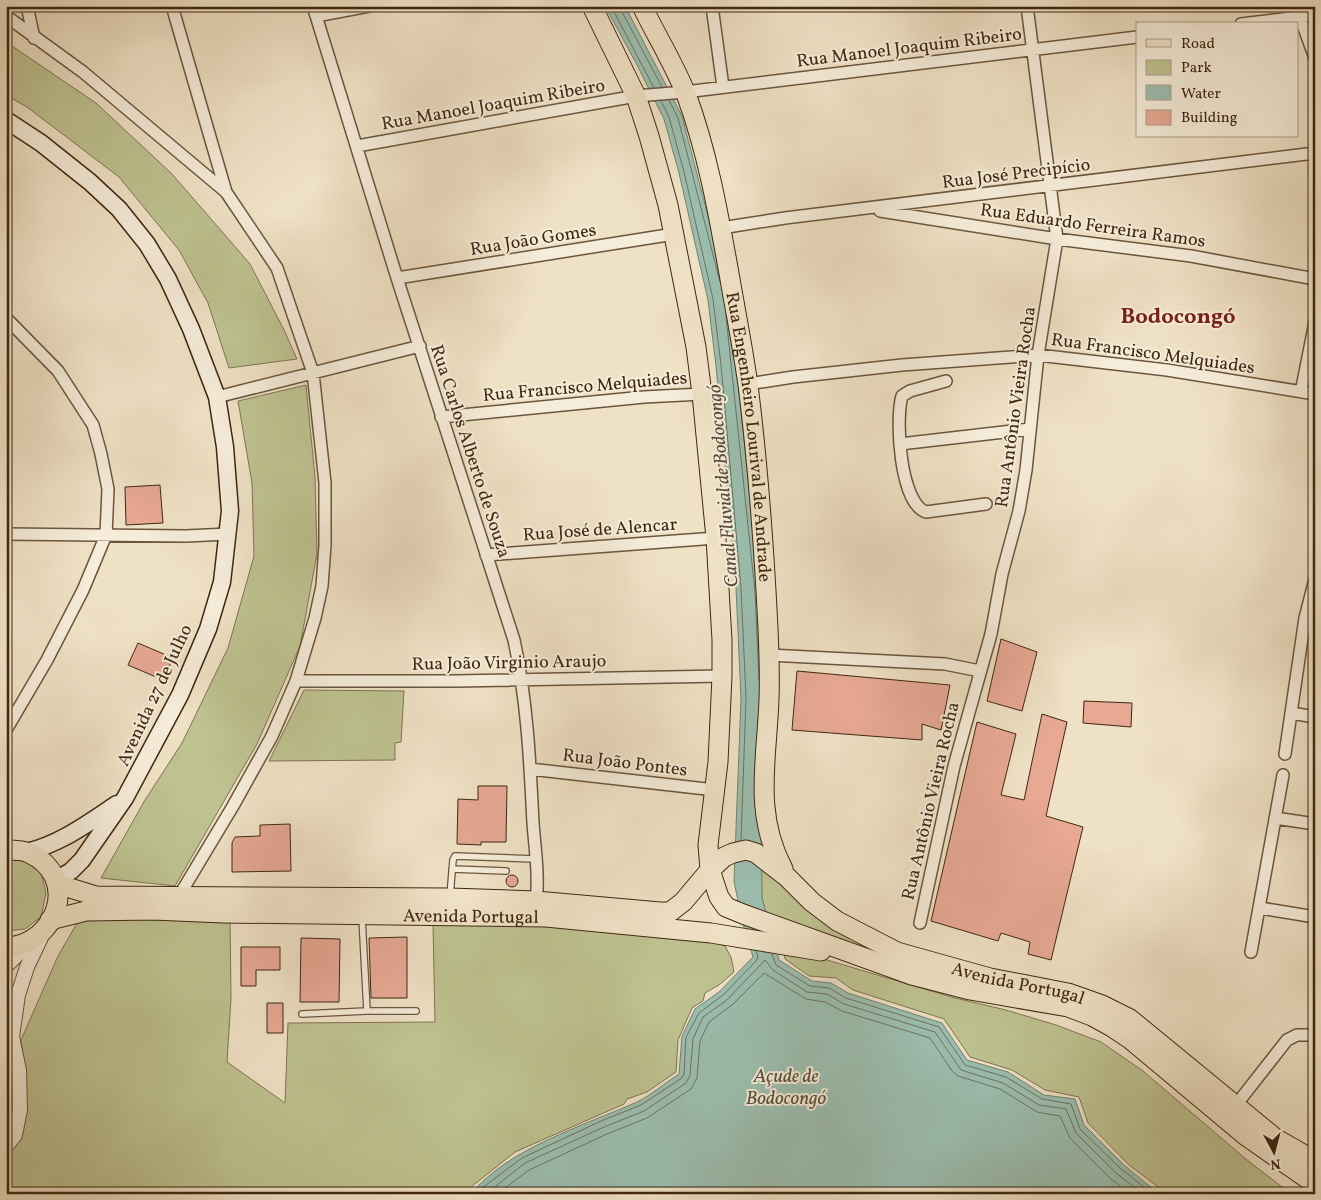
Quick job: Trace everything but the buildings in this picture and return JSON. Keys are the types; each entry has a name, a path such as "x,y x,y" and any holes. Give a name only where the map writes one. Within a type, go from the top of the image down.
{"main road":[{"path":"592,6 640,96 674,234 696,347 716,538 722,676 715,790 708,845 712,878"},
{"name":"Rua Engenheiro Lourival de Andrade","path":"642,6 700,136 714,191 748,384 758,485 769,655 770,698 763,797 766,824 772,845 787,877"},
{"name":"Avenida 27 de Julho","path":"6,120 41,143 119,208 147,244 168,279 192,329 217,397 225,447 230,511 222,582 208,629 180,695 125,798 82,860 57,882"},
{"name":"Avenida 27 de Julho","path":"28,852 45,847 75,833 125,798"},
{"path":"6,850 28,852 46,863 57,882 59,893 58,904 48,924 30,942 6,946"},
{"name":"Avenida Portugal","path":"57,882 85,894 100,903 362,916 535,909 670,912 712,878 724,857 746,850 756,852 787,877 812,902 837,921 897,952 990,978 1068,993 1102,1004 1130,1018 1275,1138 1315,1162"},
{"name":"Avenida Portugal","path":"712,878 719,897 726,907 776,935 934,981 1068,1007 1112,1026 1246,1136 1315,1184"},
{"name":"Avenida Portugal","path":"149,904 179,896 450,898 710,933 776,935"},
{"name":"Avenida Portugal","path":"48,924 86,911 100,903"}],"street":[{"path":"26,6 34,38"},
{"path":"172,6 226,192"},
{"path":"315,11 369,6"},
{"path":"712,6 723,87"},
{"name":"Rua Antônio Vieira Rocha","path":"920,924 954,766 991,634 1002,574 1019,511 1026,470 1038,354 1057,239 1027,6"},
{"name":"Rua Carlos Alberto de Souza","path":"315,11 397,278 514,640 522,678 530,769 536,859 535,909"},
{"path":"1258,22 1315,15"},
{"path":"6,16 83,72 226,192 278,268 313,373 325,483 324,561 322,586 315,618 296,681 272,736 179,896"},
{"path":"1300,17 1311,39 1315,58"},
{"name":"Rua Manoel Joaquim Ribeiro","path":"356,146 640,96 1136,36"},
{"name":"Rua José Precipício","path":"721,228 785,218 1315,153"},
{"name":"Rua Eduardo Ferreira Ramos","path":"866,208 1057,239 1191,256 1315,279"},
{"name":"Rua João Gomes","path":"397,278 674,234"},
{"path":"6,318 58,371 92,424 101,454 108,489 106,535 83,590 47,660 6,730"},
{"path":"1301,392 1315,322"},
{"path":"217,397 420,346"},
{"name":"Rua Francisco Melquiades","path":"748,384 902,365 1038,354 1168,370 1315,394"},
{"path":"946,381 910,391 902,396 899,417 900,444 904,471 910,490 920,510 934,512 986,504"},
{"name":"Rua Francisco Melquiades","path":"442,417 644,397 702,394"},
{"path":"900,444 1030,429"},
{"path":"6,534 186,536 228,534"},
{"name":"Rua José de Alencar","path":"486,555 716,538"},
{"path":"1284,754 1310,619 1315,579"},
{"path":"769,655 945,664 980,671"},
{"name":"Rua João Virginio Araujo","path":"296,681 457,681 522,678 722,676"},
{"path":"1291,713 1315,717"},
{"name":"Rua João Pontes","path":"530,769 715,790"},
{"path":"1251,952 1284,775"},
{"path":"1275,818 1315,824"},
{"path":"1260,908 1315,917"},
{"path":"6,1146 15,1135 20,1110 19,1070 9,1032 27,967 48,924"},
{"path":"6,966 30,942"},
{"path":"1236,1104 1287,1040 1297,1035 1315,1035"}],"lane":[{"path":"450,898 453,860 455,856 536,859"},
{"path":"452,869 506,871"},
{"path":"362,916 366,1011"},
{"path":"302,1014 416,1011"}],"green space":[{"path":"6,42 96,103 172,174 250,264 297,359 229,368 208,303 179,250 119,177 27,107 6,95"},
{"path":"306,385 315,477 317,554 300,646 257,744 175,886 101,878 145,800 182,743 228,648 254,556 252,483 238,401"},
{"path":"304,690 404,691 401,742 395,743 395,760 269,761"},
{"path":"6,855 24,858 41,872 46,893 41,917 25,929 6,931"},
{"path":"761,863 828,920 1105,1011 1315,1166 1315,1180 1117,1027 988,990 767,917 762,898"},
{"path":"230,917 231,998 227,1062 285,1103 288,1023 435,1022 433,925 521,923 707,940 725,946 731,957 734,972 719,985 705,993 703,1001 692,1008 678,1040 676,1072 647,1092 627,1099 624,1104 515,1152 471,1187 466,1194 6,1194 6,1149 25,1071 21,1040 58,956 80,918"},
{"path":"784,952 827,960 955,998 1006,1010 1056,1025 1101,1042 1143,1071 1247,1160 1291,1194 1165,1194 1129,1165 1088,1123 1079,1097 1045,1090 1012,1070 970,1057 944,1019 853,990 836,978 809,976 785,959"}],"water":[{"name":"Açude de Bodocongó","path":"605,6 625,6 682,116 729,297 760,592 762,898 779,960 812,981 831,983 848,993 942,1023 967,1060 1008,1072 1044,1095 1075,1099 1084,1125 1124,1165 1159,1194 471,1194 486,1178 526,1151 571,1129 637,1102 679,1074 682,1036 695,1009 719,992 753,957 742,921 734,881 741,698 736,588 716,366 708,300 679,173 664,119"}],"district":[{"name":"Bodocongó","path":"1178,315"}],"water label":[{"name":"Canal Fluvial de Bodocongó","path":"722,486"}]}
